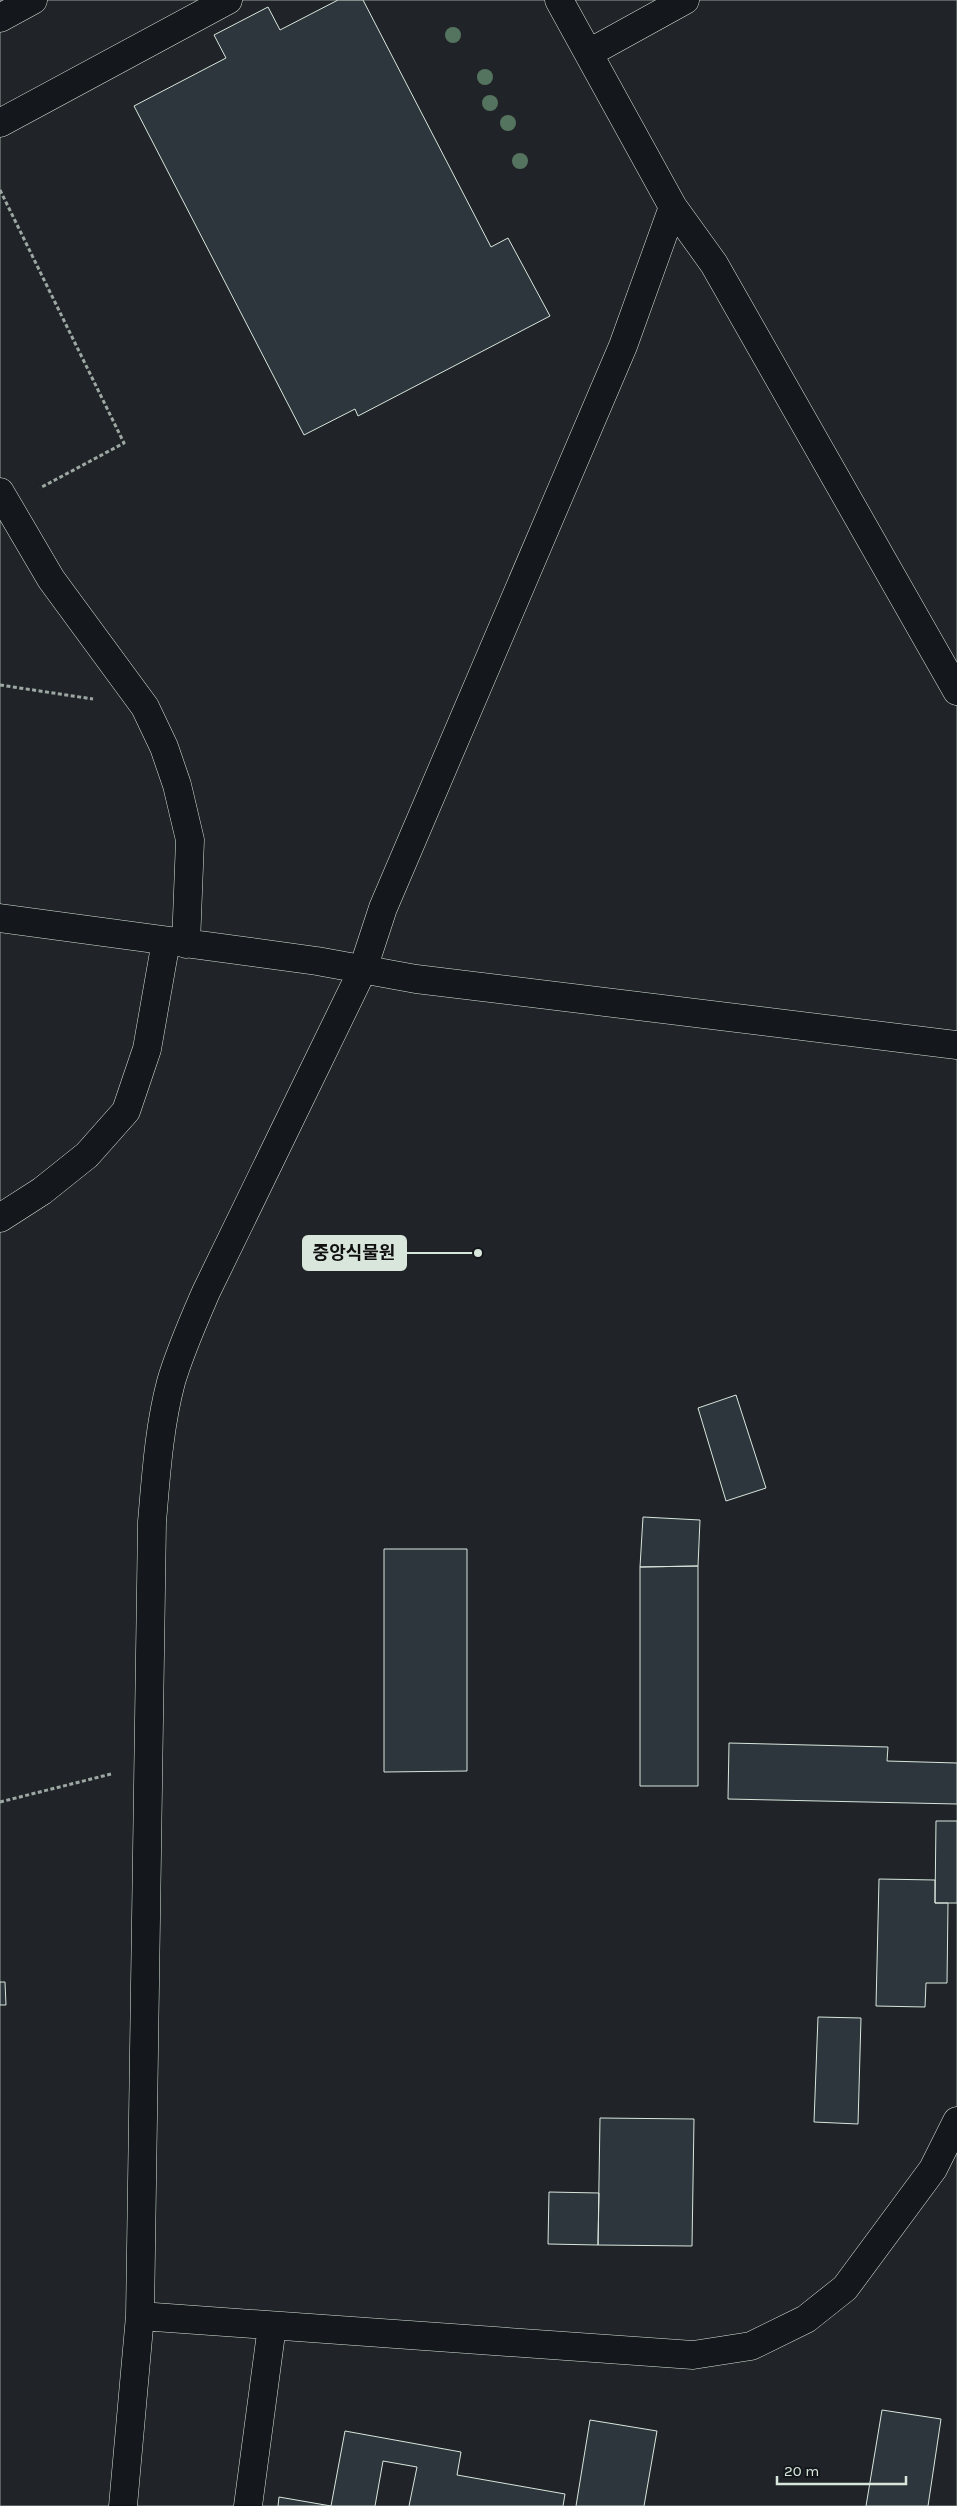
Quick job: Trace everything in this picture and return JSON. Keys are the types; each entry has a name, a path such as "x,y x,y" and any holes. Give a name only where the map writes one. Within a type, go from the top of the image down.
{"street":[{"path":"0,18 33,0"},
{"path":"559,0 673,207 714,264 957,691"},
{"path":"588,53 685,0"},
{"path":"0,123 220,2"},
{"path":"123,2506 140,2316 152,1522 159,1456 171,1383 187,1334 206,1292 363,969 382,908 623,346 673,207"},
{"path":"0,1218 42,1191 87,1155 126,1111 147,1049 176,943 190,840 177,785 164,747 145,707 51,579 4,499"},
{"path":"0,918 363,969 416,979 957,1044"},
{"path":"140,2316 693,2355 751,2346 806,2319 845,2288 933,2169 957,2120"},
{"path":"248,2506 272,2326"}],"path":[{"path":"0,190 124,442 4,499"},
{"path":"0,685 145,707"},
{"path":"0,1802 148,1765"}],"shaded area":[{"path":"0,0 957,0 957,2506 0,2506"}],"building":[{"path":"338,0 363,0 491,247 508,238 550,316 358,416 355,409 304,435 134,106 226,58 214,35 268,7 280,30"},
{"path":"736,1395 766,1488 726,1501 698,1408"},
{"path":"643,1517 700,1520 698,1566 640,1567"},
{"path":"384,1549 467,1549 467,1771 384,1772"},
{"path":"698,1566 698,1786 640,1786 640,1567"},
{"path":"729,1743 888,1747 887,1761 957,1763 957,1804 728,1799"},
{"path":"936,1821 957,1821 957,1903 935,1903"},
{"path":"879,1879 935,1880 935,1903 948,1903 947,1983 926,1983 925,2007 876,2006"},
{"path":"0,1982 5,1982 6,2005 0,2005"},
{"path":"818,2017 861,2018 858,2124 814,2122"},
{"path":"600,2118 694,2119 692,2246 598,2245"},
{"path":"549,2192 599,2193 598,2245 548,2244"},
{"path":"882,2410 941,2419 928,2506 866,2506"},
{"path":"590,2420 657,2431 644,2506 576,2506"},
{"path":"345,2431 461,2452 457,2475 565,2494 563,2506 409,2506 417,2467 383,2461 375,2506 331,2506"},
{"path":"279,2497 331,2506 278,2506"}],"place":[{"name":"중앙식물원","path":"478,1253"}]}
